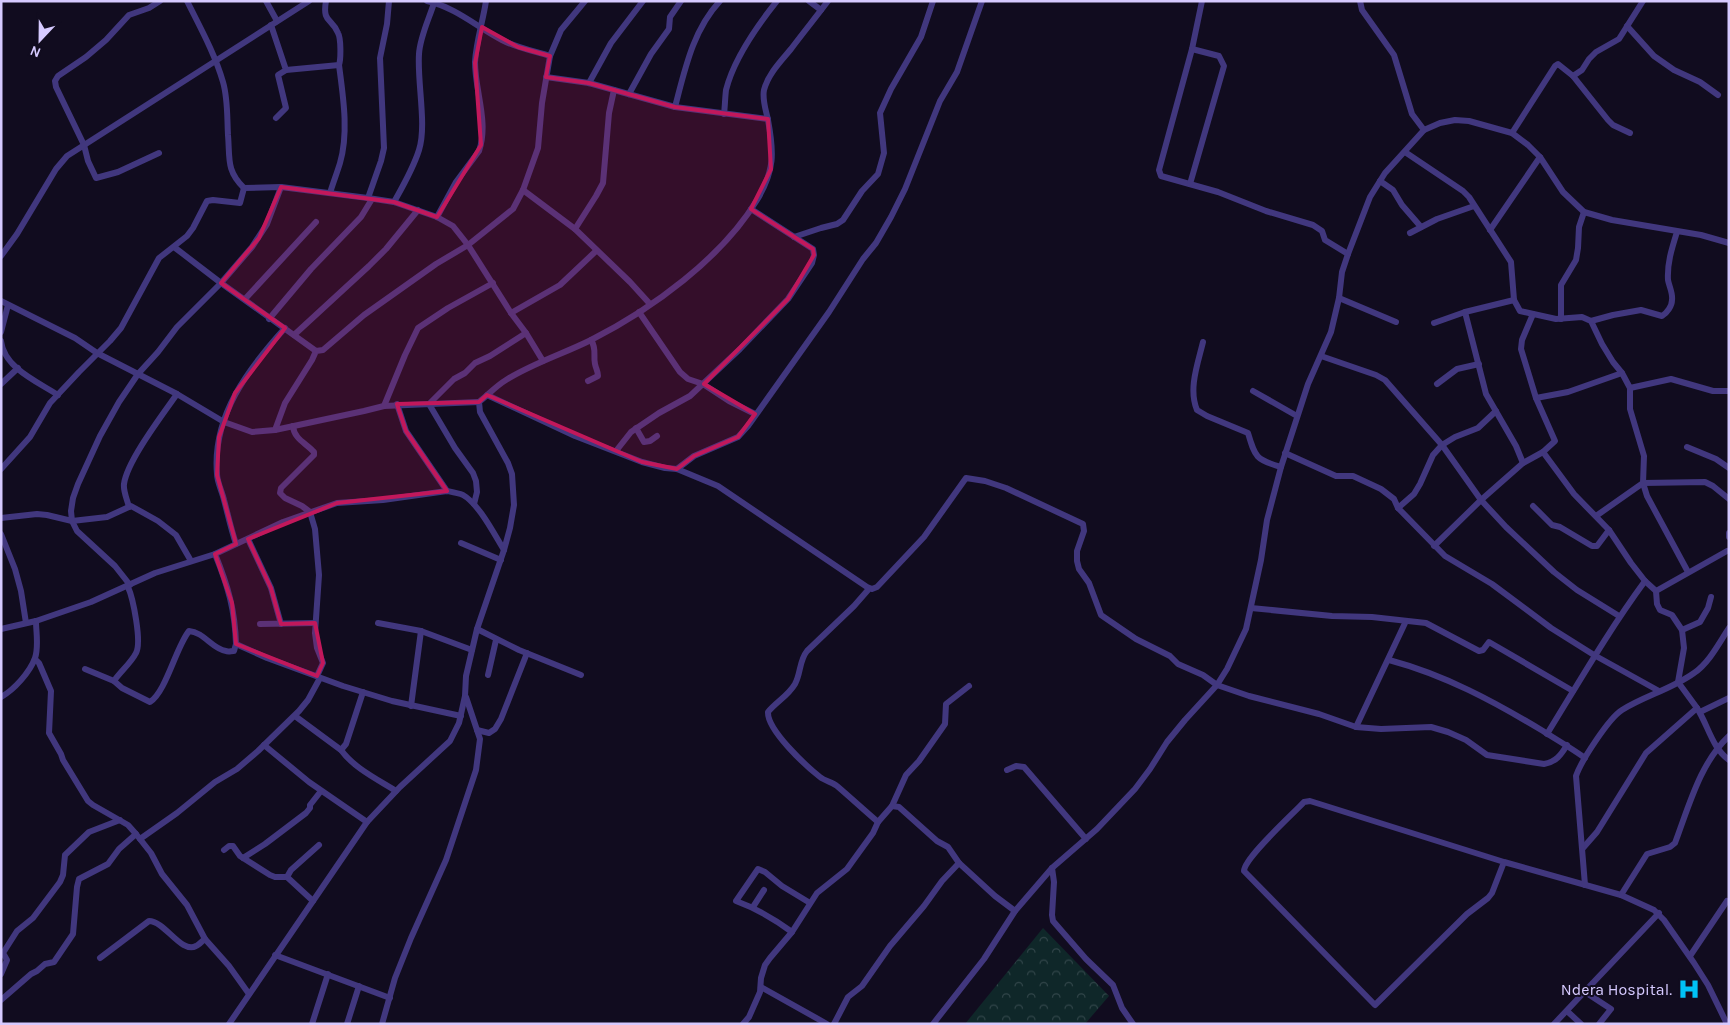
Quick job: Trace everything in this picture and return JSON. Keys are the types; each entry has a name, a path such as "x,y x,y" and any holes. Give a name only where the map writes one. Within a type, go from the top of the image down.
{"street":[{"path":"159,153 118,172 96,178 88,161 84,145 56,87 56,79 79,63 106,40 129,15 149,8 160,1"},
{"path":"187,1 216,60 225,90 231,172 234,179 244,188 281,187 394,202 437,216 452,226 468,245 543,361"},
{"path":"266,1 277,20"},
{"path":"1,256 61,162 67,156 309,1"},
{"path":"326,1 324,11 328,21 338,33 344,118 340,164 330,193"},
{"path":"269,318 311,269 361,216 370,199 384,148 380,58 387,24 389,1"},
{"path":"427,1 462,15 502,40 518,47 550,56"},
{"path":"437,216 456,182 479,151 481,145 482,121 475,63 486,1"},
{"path":"174,247 316,351 323,350 364,315 436,264 468,245 510,212 523,190 538,148 542,103 550,56 561,30 585,1"},
{"path":"589,83 611,43 642,1"},
{"path":"629,94 651,54 668,29 670,17 680,1"},
{"path":"676,107 685,68 695,40 701,26 720,1"},
{"path":"724,114 726,93 735,67 759,25 777,1"},
{"path":"810,1 821,10"},
{"path":"1,301 75,338 97,353 177,394 224,422 252,432 275,430 397,404 479,402 506,380 591,340 639,312 689,277 734,231 759,198 771,169 772,147 764,104 764,91 776,68 828,1"},
{"path":"794,237 829,227 843,220 851,211 862,191 878,174 884,153 880,113 891,89 921,37 933,1"},
{"path":"677,469 694,456 738,437 748,426 795,362 863,259 876,243 905,189 940,101 957,72 982,1"},
{"path":"1202,1 1192,49 1159,173 1161,176 1228,195 1266,211 1319,227 1325,240 1348,254"},
{"path":"1360,1 1362,10 1394,55 1412,114 1424,130"},
{"path":"1573,76 1582,70 1596,52 1619,39 1643,1"},
{"path":"394,202 419,150 421,126 419,53 421,40 434,3"},
{"path":"271,25 286,70"},
{"path":"1627,26 1654,56 1674,70 1700,82 1718,95"},
{"path":"1190,184 1224,66 1219,56 1192,49"},
{"path":"1512,134 1558,64 1573,76 1613,125 1630,133"},
{"path":"276,118 286,108 278,75 286,70 340,65"},
{"path":"546,77 589,83 676,107 768,119"},
{"path":"575,229 603,183 609,113 614,90"},
{"path":"933,1024 979,966 1015,911 1052,868 1086,839 1135,789 1167,742 1218,685 1238,649 1246,629 1251,608 1268,520 1281,466 1308,384 1331,332 1339,298 1342,272 1348,254 1370,197 1380,180 1424,130 1440,123 1455,120 1469,121 1512,134 1528,145 1540,157 1563,192 1584,212 1604,218 1701,235 1729,243"},
{"path":"1405,152 1469,197 1510,262 1514,300 1520,311 1561,319 1582,317 1591,321 1641,310 1664,315 1671,305 1672,299 1668,272 1677,232"},
{"path":"1490,230 1540,157"},
{"path":"1380,180 1393,190 1402,205 1421,226"},
{"path":"114,681 137,652 134,606 129,586 115,566 77,531 72,522 73,498 100,436 119,402 138,374 177,327 221,283 259,238 267,224 281,187"},
{"path":"1,469 30,437 50,403 121,328 159,258 174,247 193,228 207,201 240,203 244,188"},
{"path":"523,190 575,229 650,304"},
{"path":"1410,233 1421,226 1474,206"},
{"path":"616,451 636,428 690,396 740,350 788,299 812,263 813,249 751,209"},
{"path":"294,335 386,249 418,210"},
{"path":"1561,319 1561,285 1576,260 1579,227 1584,212"},
{"path":"245,299 316,222"},
{"path":"511,313 560,285 596,250"},
{"path":"384,406 418,328 448,308 493,283"},
{"path":"1339,298 1396,322"},
{"path":"1434,323 1465,312 1514,300"},
{"path":"1,332 8,305"},
{"path":"639,312 680,372 688,379 703,384 729,401 755,414"},
{"path":"1465,312 1486,394 1516,446 1523,463"},
{"path":"1434,546 1481,500 1523,463 1552,446 1555,441 1536,398 1521,349 1522,340 1533,314"},
{"path":"1591,321 1602,344 1630,388 1630,409 1644,456 1643,483 1650,504 1688,572"},
{"path":"236,544 230,528 217,475 218,452 224,417 235,393 253,366 285,328"},
{"path":"429,404 454,379 465,373 475,363 490,356 526,333"},
{"path":"588,381 598,376 595,366 595,346 591,340"},
{"path":"1,341 5,354 18,368 58,395"},
{"path":"1203,342 1194,383 1193,396 1197,410 1248,433 1252,447 1262,460 1281,466"},
{"path":"275,430 285,403 316,351"},
{"path":"1321,356 1376,375 1385,380 1442,445 1481,500 1554,572 1577,590 1619,616"},
{"path":"1437,384 1457,369 1479,364"},
{"path":"1,384 18,368"},
{"path":"1536,398 1568,392 1622,373"},
{"path":"1630,388 1671,379 1713,391 1729,392"},
{"path":"1252,391 1297,416"},
{"path":"129,506 124,489 127,476 150,434 177,394"},
{"path":"487,395 575,436 642,462 677,469 718,486 872,589 877,587 924,537 966,478 985,481 1006,488 1083,524 1084,531 1077,552 1077,561 1079,569 1089,583 1101,615 1106,620 1162,652 1178,664 1203,675 1218,685 1249,696 1319,714 1356,727 1381,730 1431,727 1466,740 1487,755 1544,764 1556,760 1567,745"},
{"path":"229,1024 367,822 396,791 450,741 462,716 466,676 477,629 504,550 514,505 512,474 505,456 480,412 479,402"},
{"path":"397,404 406,432 447,491"},
{"path":"429,404 455,448 473,473 477,492 474,504"},
{"path":"1398,508 1414,494 1433,455 1442,445 1455,437 1478,428 1496,411"},
{"path":"1,1000 31,974 45,964 54,962 73,934 79,879 108,864 119,849 178,813 215,782 237,769 295,716 308,700 319,677 323,662 317,648 315,623 318,560 315,530 310,512 285,498 280,493 281,488 314,455 314,452 296,435 293,426"},
{"path":"636,428 644,442 650,441 657,436"},
{"path":"1686,447 1716,459 1729,468"},
{"path":"1543,452 1574,494 1609,530 1631,563 1656,591 1656,604 1660,610 1672,615 1682,630 1684,648 1678,682 1699,710 1716,747 1729,760"},
{"path":"1285,454 1336,476 1353,476 1381,489 1394,499 1398,508 1445,556 1492,584 1551,628 1594,655 1659,691"},
{"path":"1596,516 1643,483 1705,482 1714,486 1729,499"},
{"path":"1,629 36,621 78,607 155,573 214,554 310,512 337,503 382,500 447,491 464,496 474,504 504,550"},
{"path":"1,518 37,514 72,522 107,518 129,506"},
{"path":"129,506 158,520 176,535 191,562"},
{"path":"1533,506 1552,525 1560,527 1592,546 1597,546 1609,530"},
{"path":"1,534 21,590 26,623"},
{"path":"248,539 271,588 281,624"},
{"path":"461,543 501,560"},
{"path":"1656,591 1728,549"},
{"path":"85,669 114,681 122,688 150,702 154,700 161,689 189,631 201,635 225,651 234,651 236,644 235,620 232,603 226,579 214,554"},
{"path":"1548,734 1594,655 1645,580"},
{"path":"868,590 803,655 795,684 768,712 767,716 783,743 818,776 835,785 857,806 878,822"},
{"path":"1682,630 1700,622 1704,616 1710,596"},
{"path":"1251,608 1426,623 1479,651 1483,650 1489,642 1573,691"},
{"path":"1,698 23,677 35,658 37,650 36,621"},
{"path":"1356,727 1406,621"},
{"path":"260,624 315,623"},
{"path":"378,623 421,631 472,650"},
{"path":"1585,885 1576,776 1581,764 1608,724 1619,712 1694,674 1729,628"},
{"path":"477,629 496,640 581,675"},
{"path":"411,706 421,631"},
{"path":"488,675 496,640"},
{"path":"236,644 267,658 363,692 411,706 462,716"},
{"path":"477,730 489,732 495,729 501,719 527,653"},
{"path":"35,658 39,663 50,691 49,734 61,754 62,760 88,801 120,820 152,853 162,874 187,905 205,939 229,966 249,994"},
{"path":"1389,660 1408,665 1469,689 1510,711 1585,758"},
{"path":"743,1024 752,1011 761,987 761,978 765,965 792,932 817,893 847,869 873,833 878,822 892,806 906,775 919,761 945,724 946,704 969,686"},
{"path":"341,750 346,744 363,692"},
{"path":"382,1024 411,938 446,860 476,770 480,739 465,696"},
{"path":"1583,848 1597,832 1646,753 1699,710 1729,698"},
{"path":"295,716 341,750 346,757 363,770 396,791"},
{"path":"1621,895 1647,854 1670,846 1675,842 1696,788 1716,747 1729,736"},
{"path":"264,745 321,791 367,822"},
{"path":"1007,770 1016,766 1024,767 1086,839"},
{"path":"243,858 306,813 310,808 310,804 321,791"},
{"path":"1504,862 1492,893 1488,898 1467,914 1375,1005 1244,871 1247,862 1276,830 1304,802 1310,801 1504,862 1621,895 1659,913 1708,985 1727,1024"},
{"path":"892,806 899,807 937,841 948,847 960,863 995,896 1015,911"},
{"path":"1,974 7,960 3,953 17,931 33,918 60,882 63,875 65,855 89,832 120,820"},
{"path":"287,877 291,870 319,845"},
{"path":"224,850 229,846 233,846 243,858 275,877 287,877 313,901"},
{"path":"834,1024 846,1000 862,986 890,946 924,906 942,881 960,863"},
{"path":"1052,868 1054,882 1053,921 1086,959 1113,985 1122,1008 1133,1024"},
{"path":"792,932 775,919 736,900 758,869 810,903"},
{"path":"753,907 764,890"},
{"path":"1690,956 1727,901"},
{"path":"1554,1024 1659,913"},
{"path":"100,958 149,921 159,923 180,943 189,948 195,947 205,939"},
{"path":"275,955 390,998"},
{"path":"312,1024 328,974"},
{"path":"347,1024 359,986"},
{"path":"761,987 827,1024"},
{"path":"1585,992 1611,1009 1599,1024"},
{"path":"1567,1011 1580,1024"}],"highlighted area":[{"path":"482,27 518,47 550,56 546,77 589,83 675,107 768,119 771,169 751,209 813,249 814,255 788,299 704,384 755,414 738,437 694,456 677,469 642,462 487,395 479,402 397,404 406,431 447,491 337,503 248,539 271,588 281,624 315,623 323,663 317,676 236,644 232,603 215,554 236,544 217,475 219,437 235,393 285,328 221,283 259,238 281,187 394,202 437,217 481,145 475,63"}],"green space":[{"path":"1043,928 1109,996 1085,1024 965,1024"}],"place":[{"name":"Ndera Hospital.","path":"1689,989"}]}
